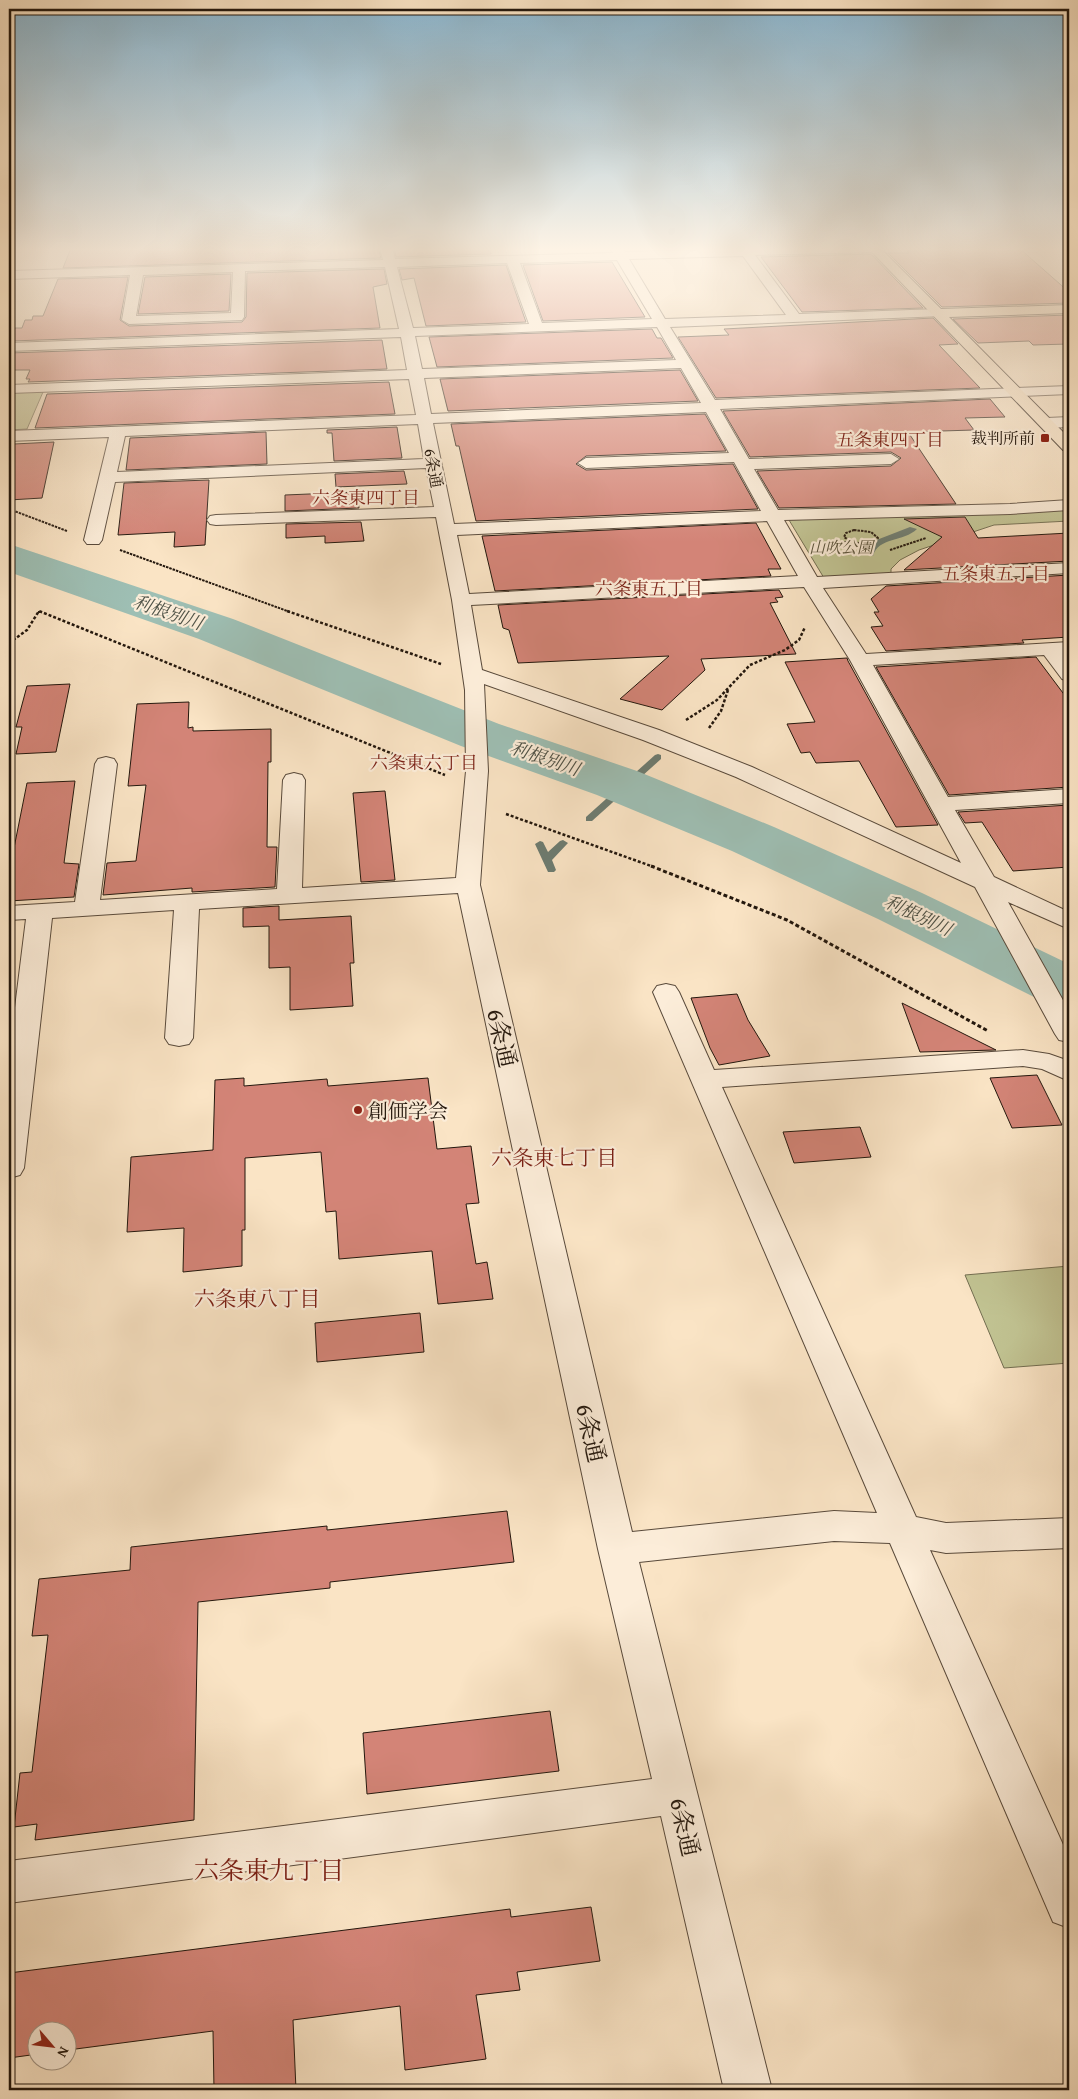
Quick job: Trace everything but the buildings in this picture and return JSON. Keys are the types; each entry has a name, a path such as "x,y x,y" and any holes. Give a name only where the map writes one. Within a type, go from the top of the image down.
{"main road":[{"path":"971,346 1046,423 1066,440"}],"street":[{"path":"9,347 37,346"},
{"name":"6条通","path":"409,346 461,600 474,681 462,774 468,885 617,1549 748,2090"},
{"path":"675,346 810,582 860,660 1069,1034"},
{"path":"9,389 686,364"},
{"path":"9,436 1069,390"},
{"path":"1046,423 1069,422"},
{"path":"93,540 118,432"},
{"path":"586,463 891,459"},
{"path":"108,477 433,463"},
{"path":"446,530 1069,505"},
{"path":"216,520 442,512"},
{"path":"461,600 1069,568"},
{"path":"860,660 1069,648"},
{"path":"1049,649 1069,675"},
{"path":"474,681 685,748 744,772 1069,921"},
{"path":"86,909 106,764"},
{"path":"289,896 294,780"},
{"path":"941,804 1069,796"},
{"path":"9,913 468,885"},
{"path":"179,1038 187,902"},
{"path":"9,1168 40,911"},
{"path":"666,992 1069,1907"},
{"path":"705,1079 1023,1058 1049,1062 1069,1072"},
{"path":"617,1549 834,1526 901,1529 946,1538 1069,1533"},
{"path":"9,1882 678,1795"}],"path":[{"path":"9,510 238,594 441,664"},
{"path":"9,643 27,630 40,611 462,774"},
{"path":"685,748 717,720 728,689"},
{"path":"501,812 551,832 611,850 787,920 987,1030 1023,1058"}],"green space":[{"path":"43,392 27,429 9,430 9,393"},
{"name":"山吹公園","path":"1069,509 1069,521 994,525 919,550 900,560 891,569 891,575 824,578 789,520"},
{"path":"1069,1266 1069,1363 1004,1368 965,1275"}],"waterway":[{"path":"870,554 870,549 877,543 913,529"},
{"name":"利根別川","path":"9,557 216,629 480,735 617,783 753,839 900,906 1069,989"},
{"name":"利根別川","path":"589,819 658,757"},
{"path":"547,859 563,843"},
{"path":"540,844 551,870"}],"place":[{"name":"裁判所前","path":"1045,438"},
{"name":"創価学会","path":"358,1110"}],"district":[{"name":"五条東四丁目","path":"890,439"},
{"name":"六条東四丁目","path":"366,497"},
{"name":"五条東五丁目","path":"996,573"},
{"name":"六条東五丁目","path":"649,588"},
{"name":"六条東六丁目","path":"424,762"},
{"name":"六条東七丁目","path":"554,1157"},
{"name":"六条東八丁目","path":"257,1298"},
{"name":"六条東九丁目","path":"269,1870"}]}
